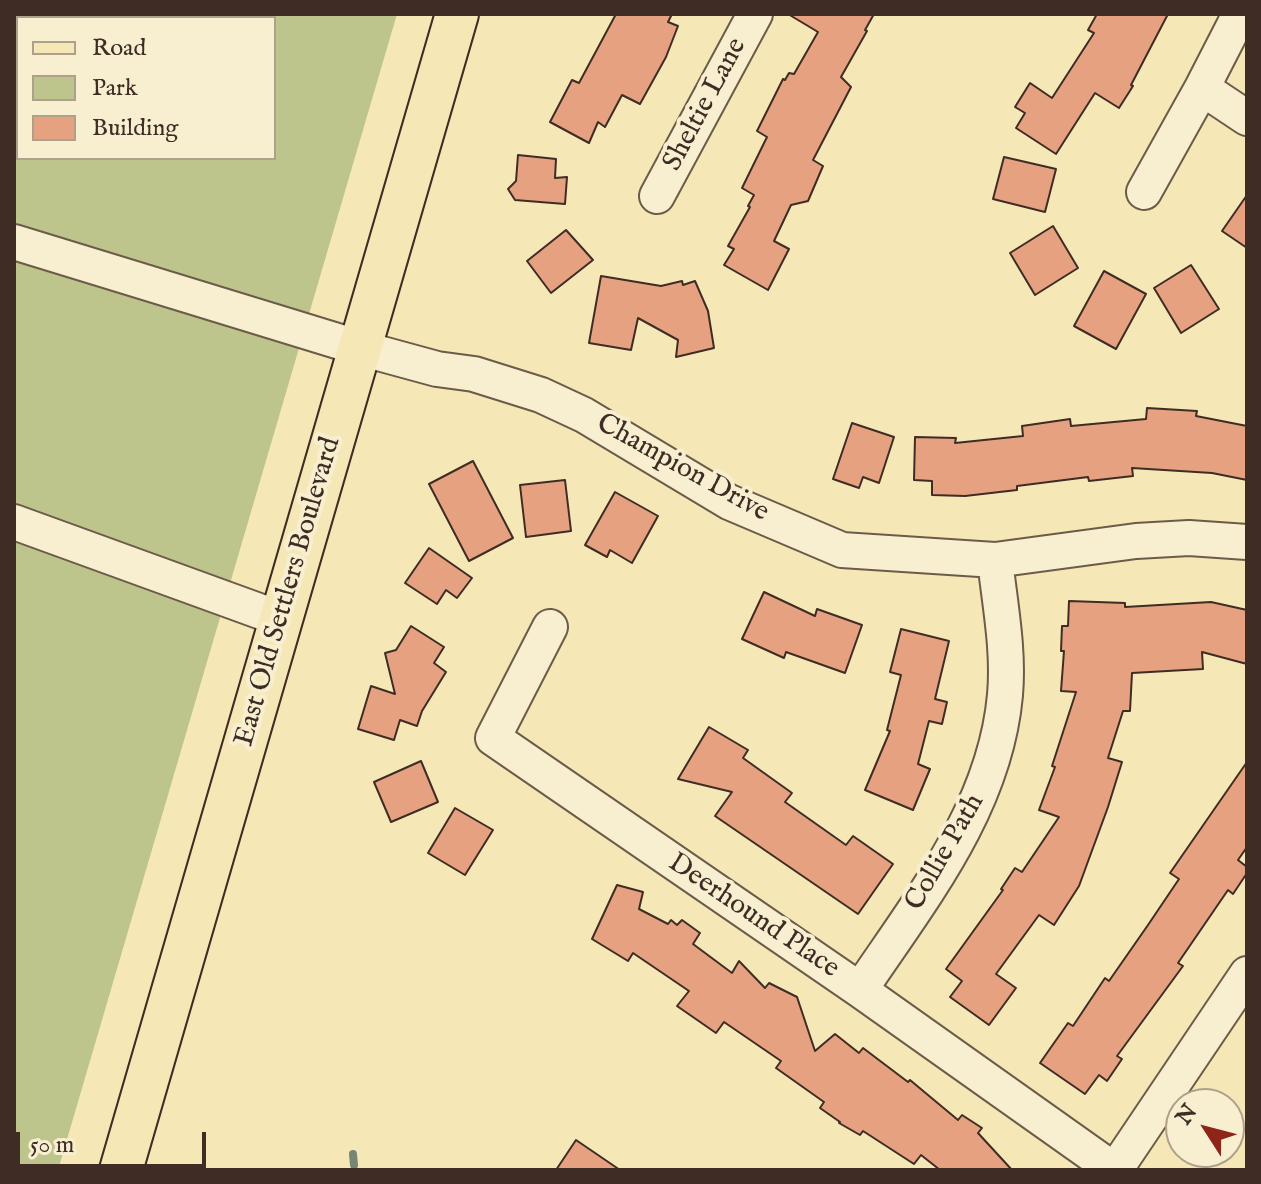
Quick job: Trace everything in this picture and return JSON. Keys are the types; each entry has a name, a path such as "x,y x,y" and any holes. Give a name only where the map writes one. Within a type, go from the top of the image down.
{"main road":[{"name":"East Old Settlers Boulevard","path":"121,1170 457,14"}],"street":[{"name":"Sheltie Lane","path":"657,196 755,14"},
{"path":"1144,192 1240,14"},
{"path":"1202,88 1247,118"},
{"name":"Champion Drive","path":"14,242 360,348 437,369 474,374 541,395 597,422 729,502 842,550 995,560 1136,541 1189,538 1247,542"},
{"path":"14,522 281,619"},
{"name":"Collie Path","path":"860,990 942,867 963,832 984,786 999,735 1005,694 1005,646 995,560"},
{"name":"Deerhound Place","path":"550,627 493,738 860,990 1114,1170 1247,974"}],"green space":[{"path":"14,14 397,14 58,1170 14,1170"}],"building":[{"path":"616,14 672,14 668,22 678,26 666,57 640,104 622,95 605,127 598,122 589,143 550,122 572,80 579,83"},
{"path":"788,14 874,14 841,77 851,87 813,160 823,166 808,201 791,205 774,241 789,249 768,290 724,265 734,249 728,246 754,195 742,188 767,137 757,131 783,79 789,73 794,74 818,32"},
{"path":"1097,14 1168,14 1119,108 1095,93 1056,154 1016,128 1025,113 1015,107 1030,83 1052,98 1094,33 1088,30"},
{"path":"518,155 556,159 555,178 567,177 565,204 515,200 508,189 516,181"},
{"path":"1004,157 1056,169 1045,212 993,199"},
{"path":"1247,195 1247,248 1222,231"},
{"path":"1053,226 1078,268 1035,295 1010,253"},
{"path":"566,230 593,260 551,293 527,261"},
{"path":"1191,265 1219,309 1181,333 1154,288"},
{"path":"1104,271 1146,294 1116,349 1074,326"},
{"path":"601,276 661,286 695,281 708,311 714,348 676,357 678,340 638,318 631,350 589,343"},
{"path":"1147,408 1197,411 1196,416 1247,426 1247,480 1212,473 1132,468 1133,476 1089,481 1088,477 965,496 932,495 932,481 914,480 915,437 956,438 955,443 1023,436 1022,426 1070,419 1071,426 1146,419"},
{"path":"852,423 894,437 879,483 863,477 859,488 833,479"},
{"path":"473,461 513,538 469,561 429,484"},
{"path":"565,480 571,531 526,537 520,485"},
{"path":"615,492 658,516 632,563 610,550 607,557 585,545"},
{"path":"429,548 472,578 457,598 446,590 437,604 405,583"},
{"path":"764,592 815,616 817,609 862,625 845,673 786,652 784,658 742,639"},
{"path":"1069,601 1125,603 1125,607 1211,602 1247,610 1247,664 1202,652 1203,669 1132,673 1130,711 1123,711 1108,758 1122,762 1079,886 1054,925 1039,915 996,974 1016,988 989,1025 950,997 962,981 946,969 1003,890 1015,868 1022,872 1059,817 1039,810 1055,767 1052,766 1076,692 1061,691 1062,626 1068,626"},
{"path":"411,626 444,647 434,663 446,672 422,711 417,726 400,720 394,740 358,729 371,686 395,694 385,653 396,650"},
{"path":"901,629 949,641 935,699 947,702 942,724 929,721 918,764 930,769 913,810 865,790 890,731 887,730 901,675 890,672"},
{"path":"709,727 748,750 743,758 792,793 785,802 846,845 853,836 893,864 858,914 715,816 732,792 678,779"},
{"path":"421,761 438,802 391,822 374,782"},
{"path":"1247,762 1247,847 1238,860 1247,867 1247,873 1233,894 1228,890 1178,963 1183,966 1117,1056 1122,1059 1107,1081 1099,1075 1085,1094 1040,1063 1068,1023 1073,1026 1105,978 1109,981 1148,925 1179,879 1170,873"},
{"path":"455,808 493,830 465,875 428,853"},
{"path":"617,885 643,892 639,909 668,924 671,920 677,925 682,920 700,933 693,944 732,973 739,961 765,988 769,983 797,997 815,1051 835,1034 859,1053 863,1048 908,1082 910,1080 958,1120 962,1115 982,1128 978,1133 1012,1170 940,1170 921,1155 914,1164 863,1131 860,1135 839,1123 820,1108 824,1102 776,1068 781,1061 724,1022 716,1033 677,1006 689,991 633,953 628,961 592,939"},
{"path":"576,1140 620,1170 556,1170"}],"waterway":[{"path":"353,1154 354,1165"}]}
